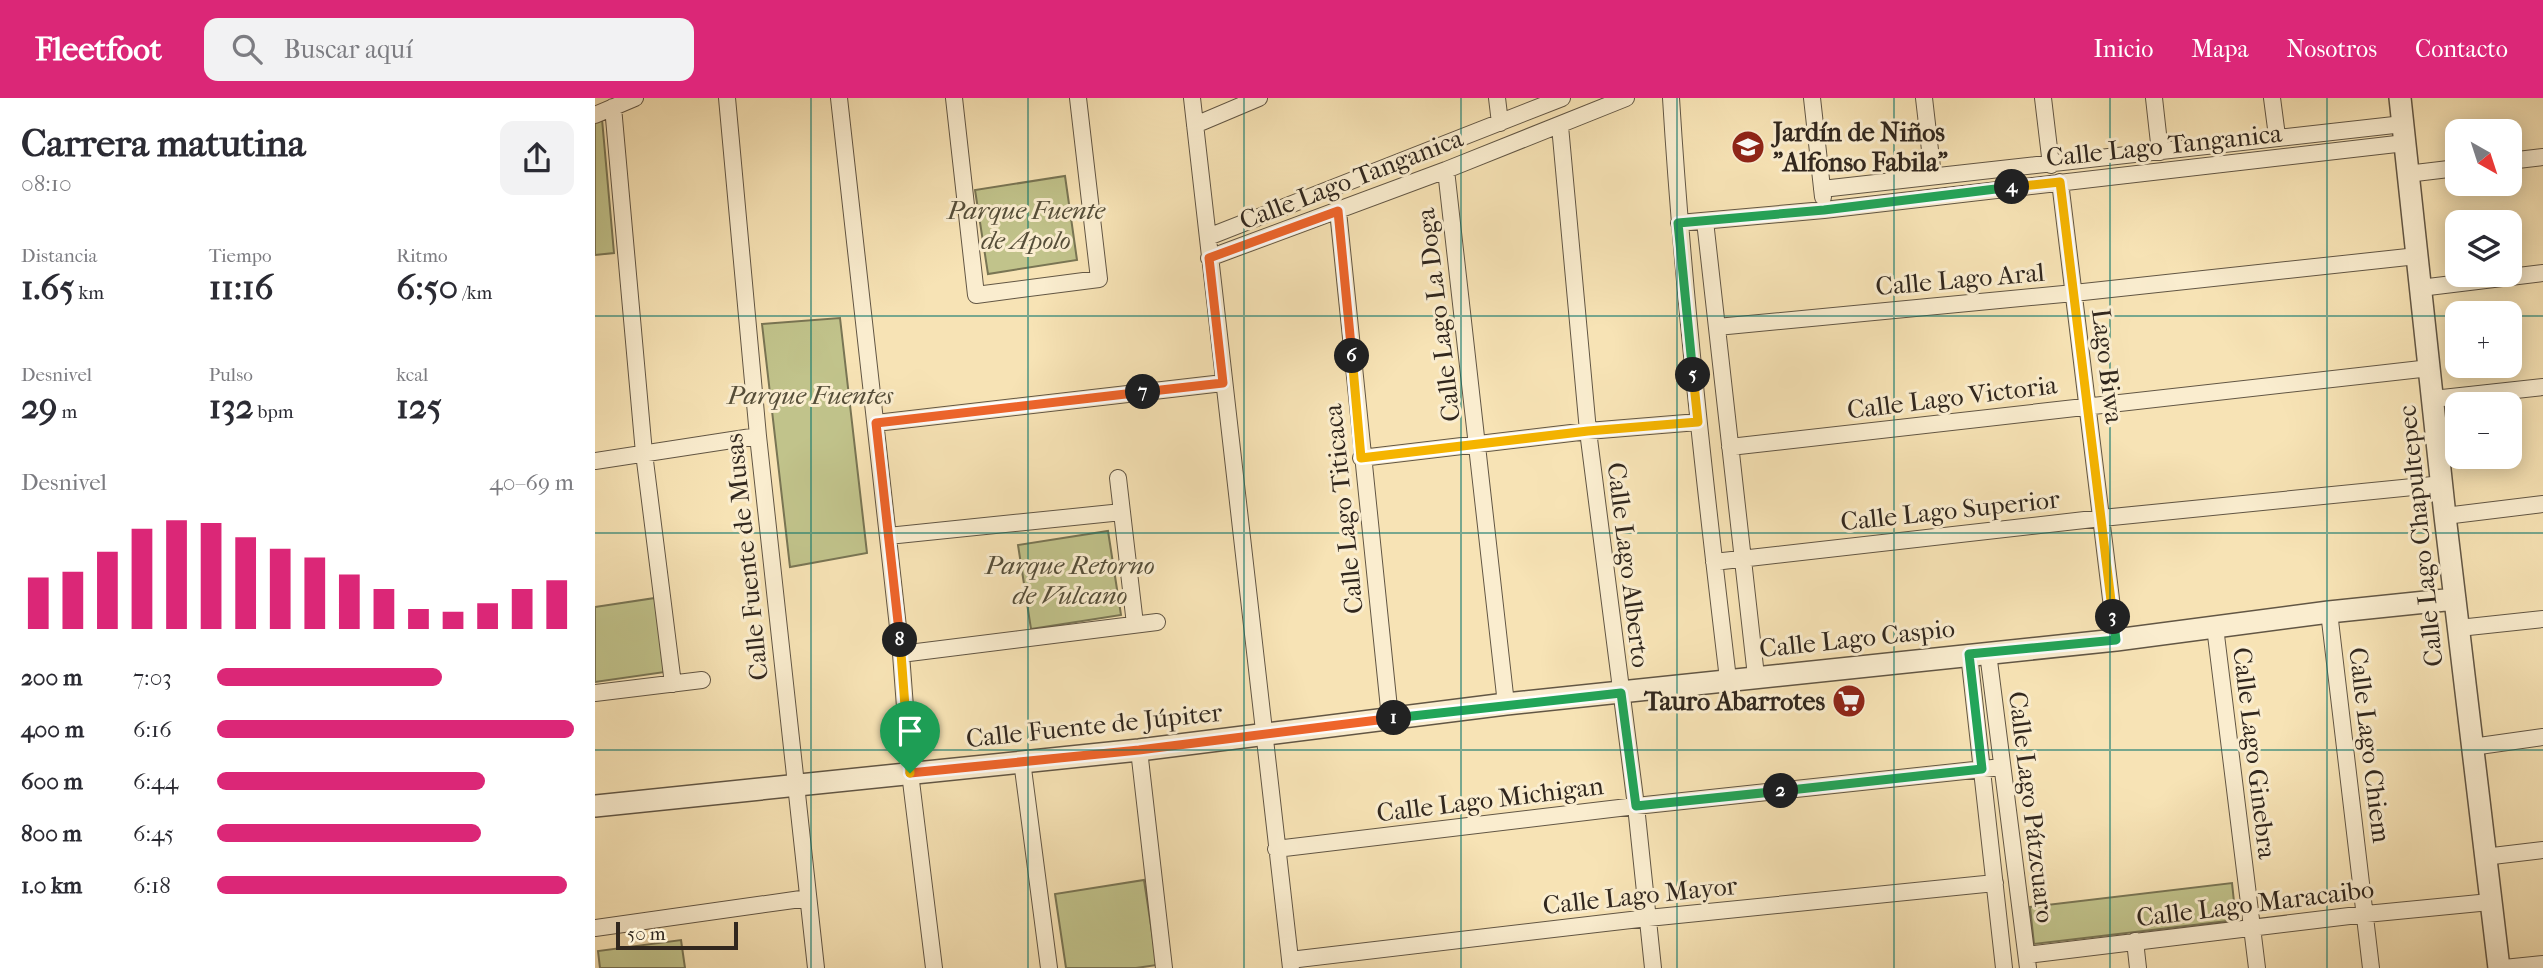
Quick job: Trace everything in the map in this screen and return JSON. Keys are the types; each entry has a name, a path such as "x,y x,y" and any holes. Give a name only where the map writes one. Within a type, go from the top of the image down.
{"street":[{"path":"595,115 635,98"},
{"name":"Calle Fuente de Musas","path":"727,98 758,436 816,968"},
{"path":"839,98 901,654 910,773 934,968"},
{"path":"954,98 976,295 1099,279 1078,98"},
{"path":"1192,98 1290,964"},
{"path":"1195,125 1259,98"},
{"path":"1497,98 1500,123"},
{"name":"Calle Lago Tanganica","path":"1208,237 1562,98"},
{"name":"Calle Lago Tanganica","path":"1209,258 1446,170 1626,98"},
{"path":"1671,98 1678,223 1728,679"},
{"path":"1812,98 1824,210"},
{"path":"1924,98 1933,176"},
{"path":"2043,98 2051,165"},
{"path":"2154,98 2160,152"},
{"path":"2272,98 2277,136"},
{"name":"Calle Lago Chapultepec","path":"2400,98 2498,968"},
{"path":"613,107 644,453 673,684"},
{"name":"Calle Lago Alberto","path":"1560,126 1588,431 1636,806 1653,968"},
{"name":"Calle Lago Tanganica","path":"1678,223 1824,210 2060,182 2404,133"},
{"name":"Calle Lago Tanganica","path":"1822,189 2051,165 2277,136 2404,133"},
{"path":"1413,157 1418,180"},
{"path":"2522,159 2543,157"},
{"path":"2407,174 2445,169"},
{"name":"Calle Lago La Doga","path":"1446,170 1506,704"},
{"name":"Lago Biwa","path":"2060,182 2116,640"},
{"name":"Calle Lago Titicaca","path":"1338,211 1361,458 1390,718"},
{"path":"1705,222 1756,676"},
{"name":"Calle Lago Aral","path":"1717,327 2074,293 2417,256"},
{"path":"2420,288 2543,273"},
{"name":"Calle Lago Victoria","path":"1730,447 2430,368"},
{"path":"876,423 1223,383"},
{"path":"2433,399 2543,387"},
{"path":"1361,458 1588,431 1698,422"},
{"path":"595,461 758,436"},
{"path":"1118,478 1135,624"},
{"name":"Calle Lago Superior","path":"1714,562 2102,518 2443,484"},
{"path":"2445,516 2543,504"},
{"path":"888,536 1122,512"},
{"name":"Calle Lago Caspio","path":"1265,734 1506,704 2116,640 2329,612 2455,599"},
{"name":"Calle Lago Chiem","path":"2329,612 2371,968"},
{"path":"2459,628 2543,619"},
{"path":"901,654 1157,622"},
{"name":"Calle Lago Ginebra","path":"2215,627 2257,968"},
{"name":"Calle Lago Pátzcuaro","path":"1978,653 2002,767 2028,961"},
{"name":"Calle Lago Pátzcuaro","path":"1978,653 1982,769 2004,968"},
{"path":"595,693 702,680"},
{"name":"Calle Fuente de Júpiter","path":"595,806 1139,750 1265,734"},
{"path":"2472,747 2543,737"},
{"path":"1139,750 1164,968"},
{"path":"1022,761 1049,968"},
{"name":"Calle Lago Michigan","path":"1276,849 1636,806 2002,767"},
{"path":"1989,829 2010,826"},
{"path":"2484,857 2543,850"},
{"name":"Calle Lago Mayor","path":"1290,964 1648,918 1996,883"},
{"path":"595,928 808,898"},
{"name":"Calle Lago Maracaibo","path":"2028,961 2135,942 2490,902"},
{"path":"2135,942 2138,968"},
{"path":"2504,968 2543,964"}],"green space":[{"path":"602,119 614,253 595,255 595,122"},
{"name":"Parque Fuente de Apolo","path":"1065,176 1077,260 988,274 975,190"},
{"name":"Parque Fuentes","path":"840,318 867,553 790,567 762,324"},
{"name":"Parque Retorno de Vulcano","path":"1108,531 1121,615 1031,629 1018,545"},
{"path":"655,598 665,672 595,682 595,607"},
{"path":"1144,880 1157,965 1136,968 1066,968 1055,894"},
{"path":"2232,883 2236,920 2034,944 2030,907"},
{"path":"681,940 685,968 600,968 598,951"}],"place":[{"name":"Jardín de Niños \"Alfonso Fabila\"","path":"1748,147"},
{"name":"Tauro Abarrotes","path":"1849,701"}],"route":[{"path":"2060,182 2116,640 1969,654 1982,769 1636,806 1621,693 1506,704 1139,750 910,773 901,654 876,423 1223,383 1209,258 1338,211 1361,458 1588,431 1698,422 1678,223 1824,210 2060,182"}]}
